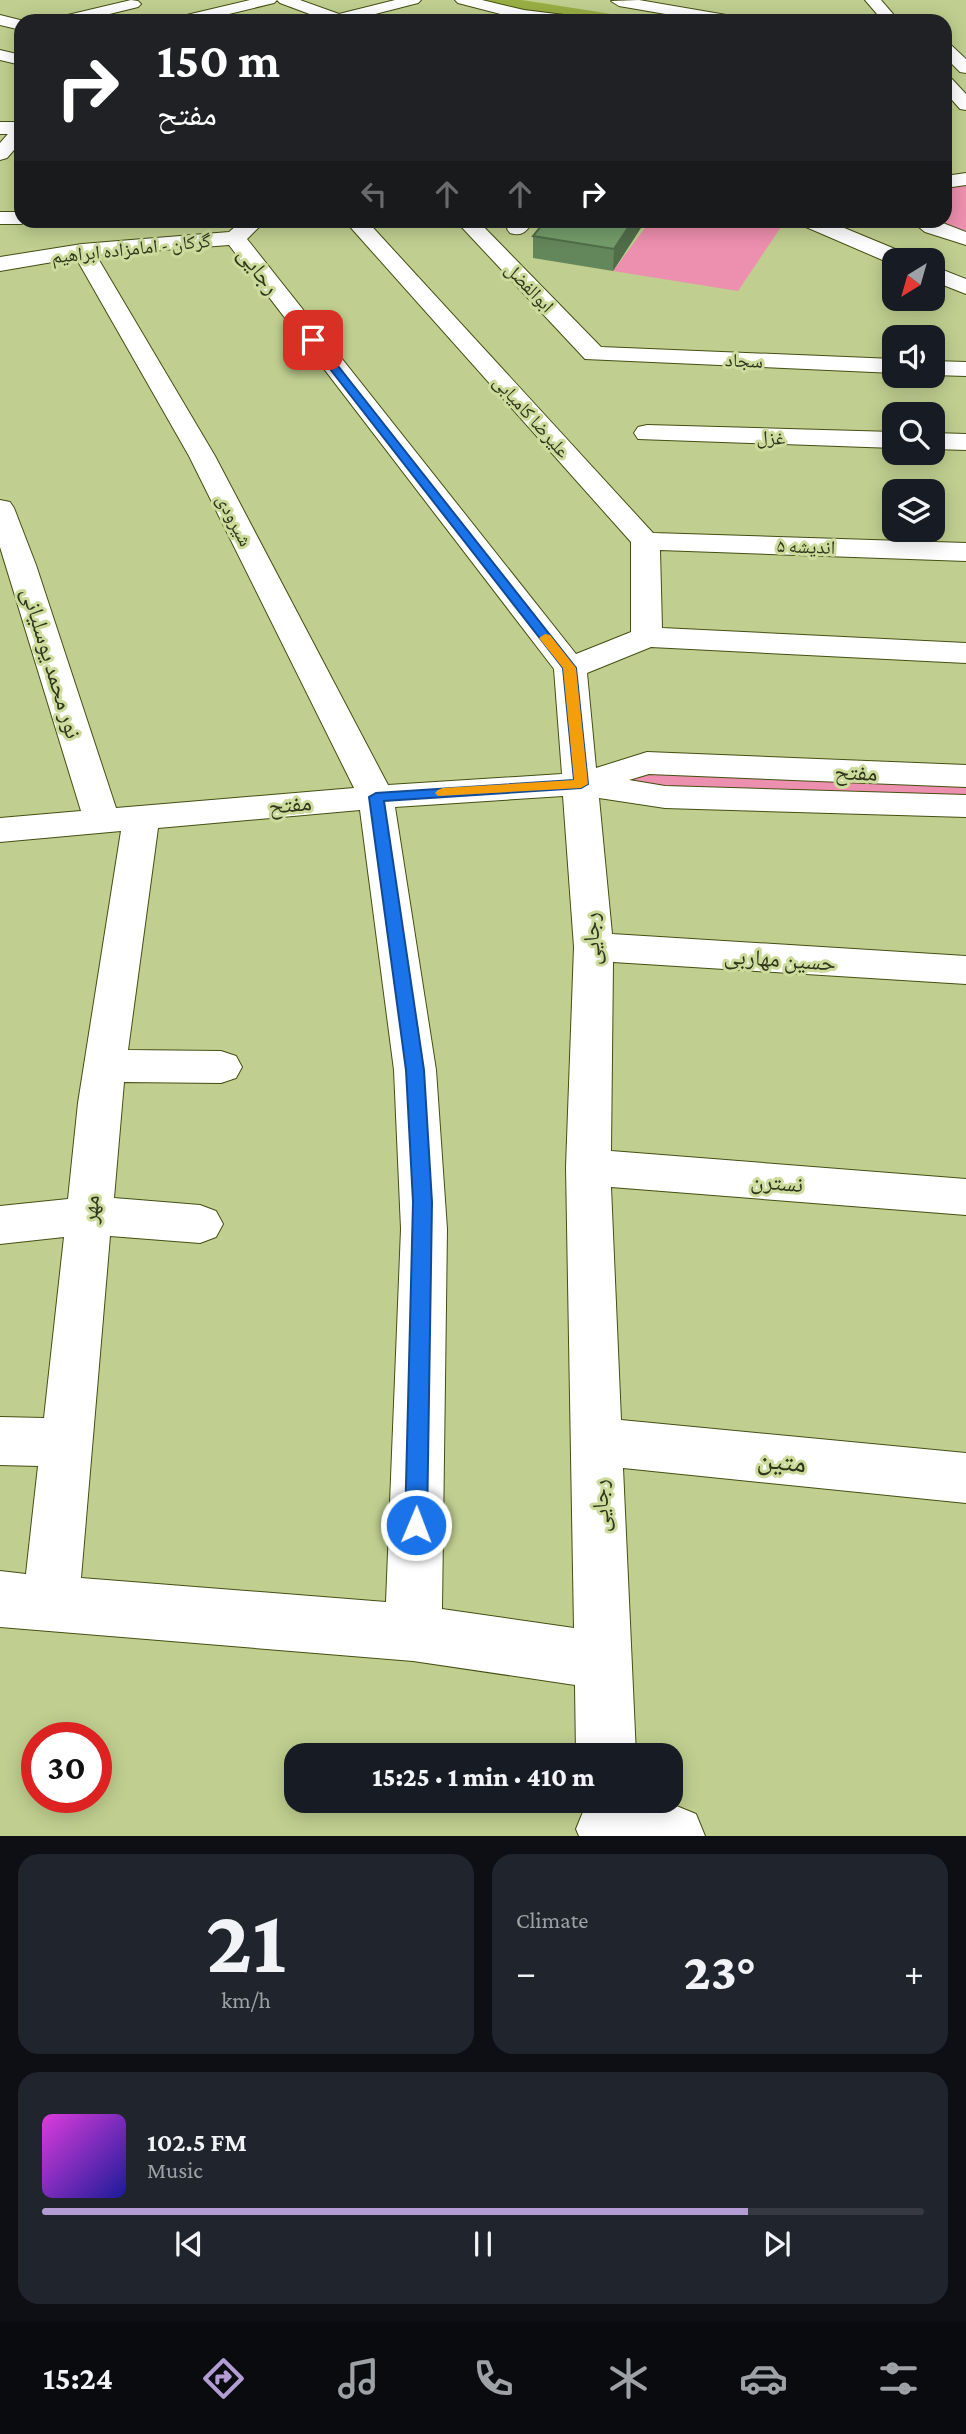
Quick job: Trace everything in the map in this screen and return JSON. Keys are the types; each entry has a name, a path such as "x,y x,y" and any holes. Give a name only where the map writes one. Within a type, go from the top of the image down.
{"street":[{"path":"285,0 319,14"},
{"path":"358,14 413,0"},
{"path":"463,0 520,14"},
{"path":"522,0 592,13"},
{"path":"873,0 885,14"},
{"path":"203,14 257,1"},
{"path":"619,1 692,14"},
{"path":"57,3 104,14"},
{"path":"90,14 134,4"},
{"path":"952,55 966,68"},
{"path":"0,154 14,138"},
{"name":"علیرضا کامیابی","path":"361,228 645,541"},
{"name":"ابوالفضل","path":"473,228 594,354"},
{"path":"825,228 882,252"},
{"path":"936,228 961,240"},
{"name":"گرکان - امامزاده ابراهیم","path":"0,264 82,250 246,230"},
{"name":"رجایی","path":"246,230 570,668 594,947 588,1167 606,1743"},
{"name":"شیرودی","path":"82,250 202,456 376,797 415,1070 424,1229 413,1633"},
{"path":"945,278 966,286"},
{"name":"سجاد","path":"594,354 882,366"},
{"path":"945,368 966,369"},
{"name":"غزل","path":"648,433 882,440"},
{"path":"945,441 966,442"},
{"name":"نور محمد یوسلیانی","path":"0,508 121,818"},
{"path":"645,541 647,637"},
{"name":"اندیشه ۵","path":"645,541 966,552"},
{"path":"570,668 647,637 966,653"},
{"name":"مفتح","path":"581,784 647,763 966,776"},
{"name":"مفتح","path":"0,830 376,797 581,784 665,797 966,806"},
{"name":"مهر","path":"26,1602 68,1443 106,1066 121,818"},
{"name":"حسین مهاربی","path":"594,947 966,971"},
{"path":"106,1066 221,1067"},
{"name":"نسترن","path":"588,1167 966,1198"},
{"path":"0,1225 89,1215 200,1224"},
{"path":"0,1441 68,1443"},
{"name":"متین","path":"598,1442 966,1478"},
{"path":"26,1602 413,1633 604,1661"},
{"path":"607,1822 674,1836"}],"shaded area":[{"path":"966,184 966,233 952,228 952,187"},
{"path":"645,228 780,228 738,291 613,271"},
{"path":"648,770 966,780 966,799 658,789 614,783"}],"building":[{"path":"540,228 628,228 614,249 533,236"}],"waterway":[{"path":"493,0 554,14"}],"slow traffic":[{"path":"443,793 581,784 570,668 545,638"}],"route":[{"path":"313,340 570,668 581,784 376,797 415,1070 424,1229 416,1525"}]}
